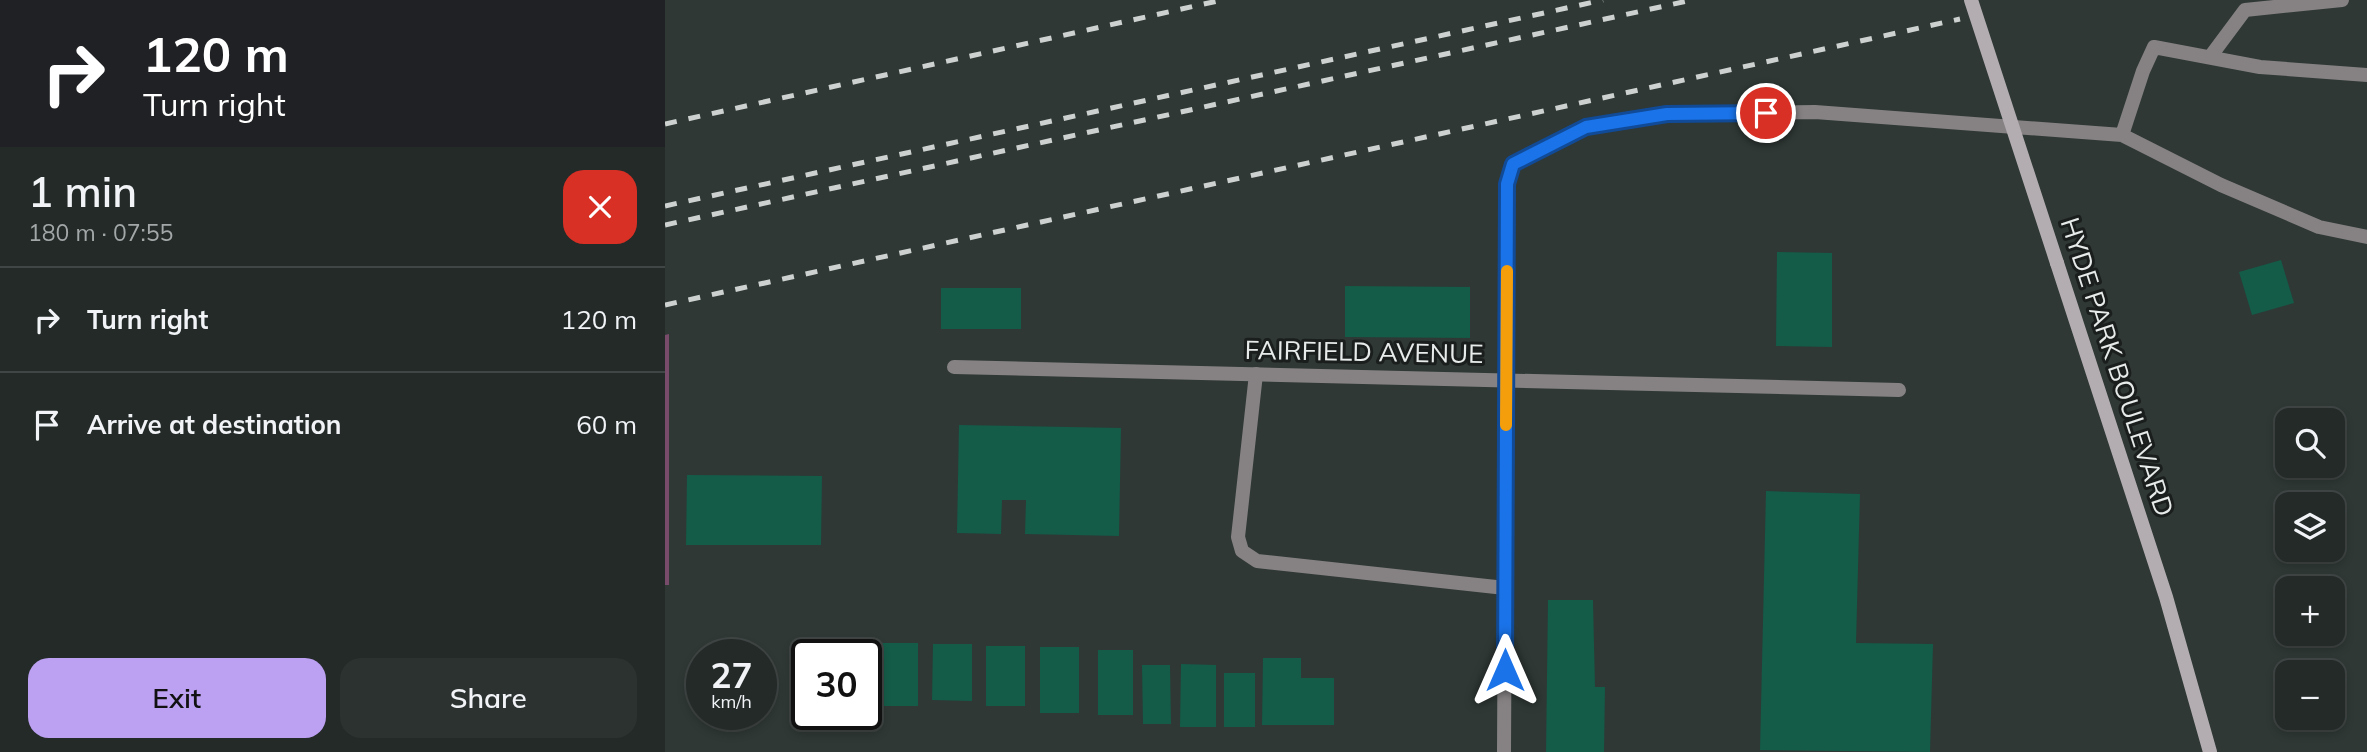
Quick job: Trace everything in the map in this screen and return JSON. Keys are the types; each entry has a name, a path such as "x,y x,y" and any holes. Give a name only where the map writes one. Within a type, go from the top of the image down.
{"main road":[{"name":"HYDE PARK BOULEVARD","path":"1971,0 2166,597 2210,752"}],"street":[{"path":"2210,57 2245,10 2342,0"},
{"path":"2122,135 2143,71 2154,47 2260,67 2367,75"},
{"path":"1504,752 1507,184 1513,164 1586,127 1667,114 1815,112 2122,135 2221,185 2319,227 2367,237"},
{"name":"FAIRFIELD AVENUE","path":"954,367 1899,390"},
{"path":"1256,374 1238,537 1242,551 1257,561 1505,588"}],"shaded area":[{"path":"669,334 669,585 665,585 665,335"}],"building":[{"path":"1777,252 1832,253 1832,347 1776,346"},
{"path":"2281,260 2294,303 2252,315 2239,272"},
{"path":"1345,286 1470,287 1470,338 1345,337"},
{"path":"941,288 1021,288 1021,329 941,329"},
{"path":"959,425 1121,428 1119,536 1025,534 1026,500 1002,500 1001,534 957,533"},
{"path":"687,475 822,476 821,545 686,545"},
{"path":"1766,491 1860,494 1856,643 1933,644 1930,752 1760,750"},
{"path":"1548,600 1593,600 1595,687 1605,687 1604,752 1546,752"},
{"path":"882,643 918,643 918,706 882,706"},
{"path":"933,644 972,644 972,701 932,700"},
{"path":"986,646 1025,646 1025,706 986,706"},
{"path":"1040,647 1079,647 1079,713 1040,713"},
{"path":"1098,650 1133,650 1133,715 1098,715"},
{"path":"1263,658 1301,658 1301,678 1334,678 1334,725 1262,725"},
{"path":"1181,664 1216,665 1216,727 1180,727"},
{"path":"1142,665 1170,665 1171,724 1143,724"},
{"path":"1224,673 1255,673 1255,727 1224,727"}],"railway":[{"path":"665,124 1222,0"},
{"path":"665,206 1603,0"},
{"path":"665,225 1692,0"},
{"path":"665,305 1960,19"}],"slow traffic":[{"path":"1506,425 1507,271"}],"route":[{"path":"1505,670 1507,184 1513,164 1586,127 1667,114 1766,113"}]}
